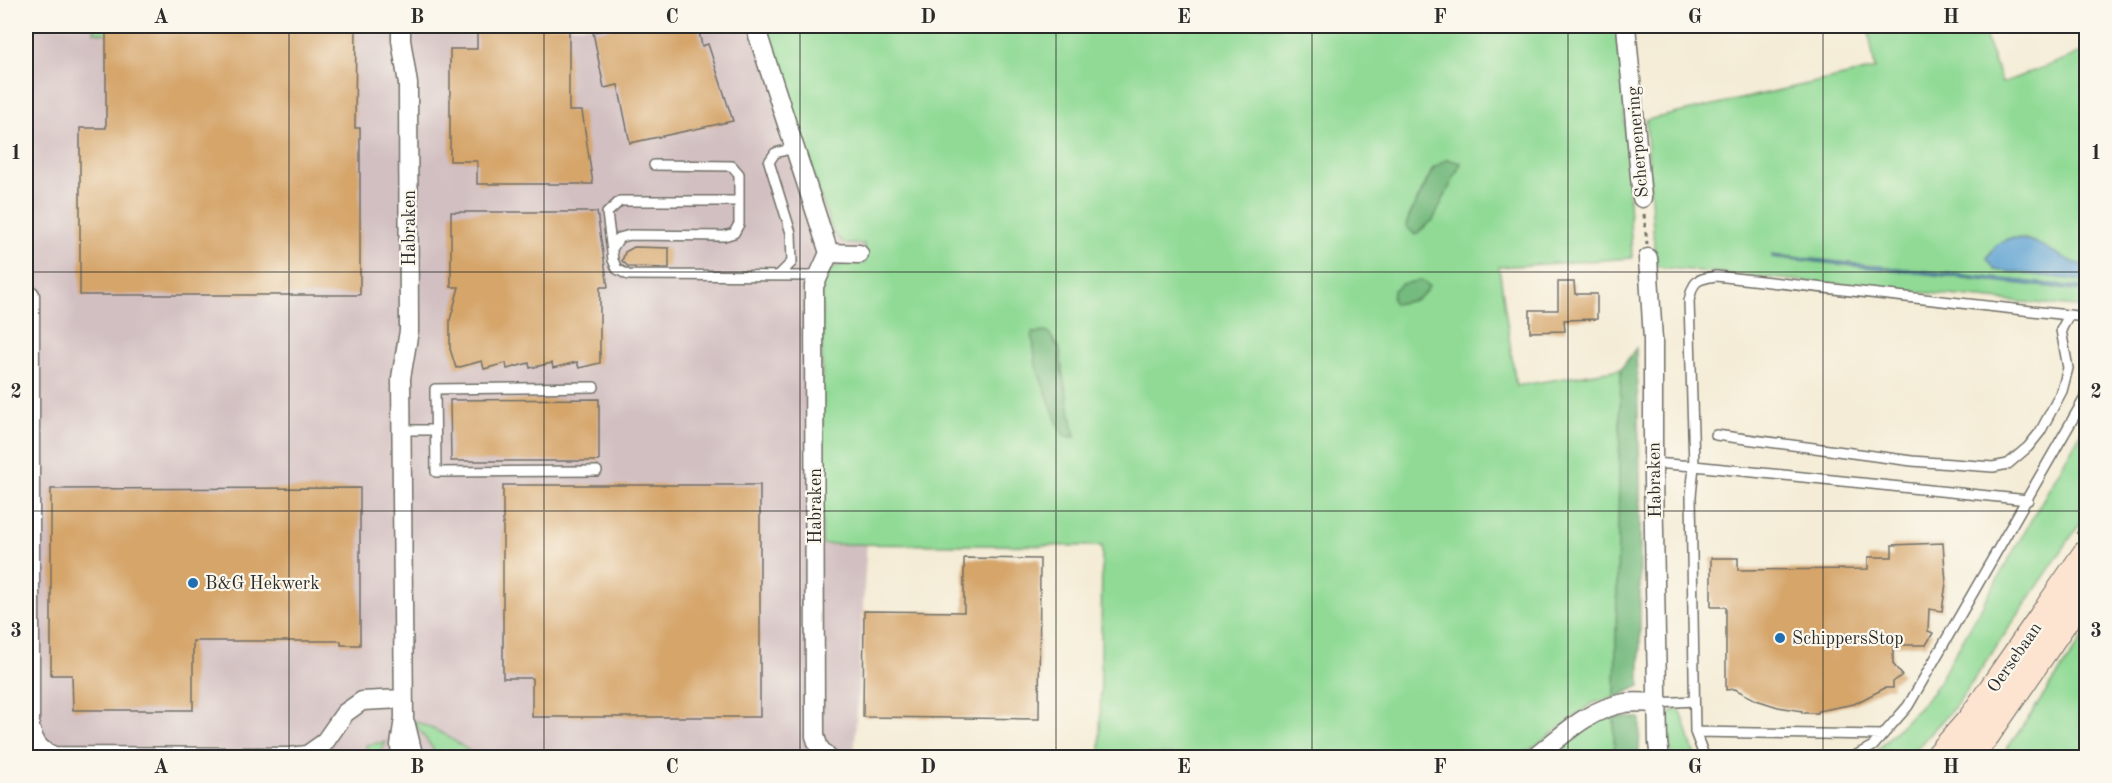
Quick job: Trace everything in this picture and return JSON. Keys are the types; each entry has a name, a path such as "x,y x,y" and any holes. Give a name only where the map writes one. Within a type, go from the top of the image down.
{"main road":[{"name":"Oersebaan","path":"1937,758 1971,719 2086,553"},
{"name":"Oersebaan","path":"1967,758 1986,736 2086,591"}],"street":[{"name":"Habraken","path":"400,26 408,84 409,320 401,378 402,699 404,718 414,758"},
{"path":"755,26 828,254 859,254"},
{"name":"Scherpenering","path":"1626,26 1642,198"},
{"name":"Habraken","path":"828,254 814,286 815,736 819,748 828,758"},
{"name":"Habraken","path":"1648,258 1653,340 1657,753"},
{"path":"30,295 30,728 35,744 43,752 54,756 289,758 307,755 324,743 345,713 362,701 402,699"},
{"path":"1534,758 1584,718 1604,708 1627,702 1657,703"},
{"name":"Habraken","path":"400,758 404,718"}],"lane":[{"path":"778,276 792,262 791,233 769,162 775,153 794,148"},
{"path":"612,249 620,238 630,235 724,236 734,233 739,224 739,174 732,165 654,165"},
{"path":"739,201 620,201 607,213 613,260 617,269 627,275 818,276"},
{"path":"1705,758 1695,732 1694,701 1691,496 1694,466 1689,301 1693,285 1701,279 1716,276 2086,317"},
{"path":"1716,435 1912,461 1993,467 2008,464 2028,447 2040,432 2062,391 2068,368 2061,330 2069,315"},
{"path":"594,387 435,389 436,472 597,471"},
{"path":"1851,758 1864,754 1873,746 1908,706 2086,396"},
{"path":"401,430 435,430"},
{"path":"1653,463 2028,500"},
{"path":"1657,703 1694,701"},
{"path":"1695,732 1883,735"}],"path":[{"name":"Scherpenering","path":"1642,198 1648,258"}],"shaded area":[{"path":"26,26 835,26 886,221 854,757 26,757"}],"green space":[{"path":"96,26 323,26 107,34 94,32"},
{"path":"763,26 1617,26 1623,87 1632,258 1499,267 1516,386 1621,369 1615,698 1593,703 1534,747 1515,757 1100,754 1102,546 822,544 822,282 830,271 840,265 865,263 864,244 845,244 833,233","holes":["1461,163 1433,220 1408,219 1433,168","1060,349 1062,371 1075,436 1064,436 1050,399"]},
{"path":"1868,26 1982,26 2002,83 2086,51 2086,266 2068,260 2026,239 2015,238 2005,240 1995,246 1987,258 1995,270 2086,281 2086,288 1773,255 1773,257 2086,291 2086,308 1657,267 1646,120 1875,69"},
{"path":"1447,159 1461,163 1433,220 1415,235 1407,227 1408,219 1434,168"},
{"path":"1422,280 1429,286 1419,298 1394,304 1393,291 1402,284"},
{"path":"1048,332 1060,349 1075,437 1064,436 1059,427 1036,366 1032,333"},
{"path":"1636,348 1640,473 1640,686 1615,698 1621,369"},
{"path":"2086,424 2086,515 1958,703 1917,748 1903,757 1871,757 1933,692"},
{"path":"2086,634 2086,757 2000,757 2002,756"},
{"path":"1674,710 1680,710 1682,714 1695,757 1673,757 1669,745 1667,717"},
{"path":"1614,717 1614,757 1550,758 1601,718"},
{"path":"1614,717 1640,718 1639,757 1614,757"},
{"path":"412,720 444,734 478,757 439,757"},
{"path":"386,742 378,757 367,757 366,745"}],"water":[{"path":"2010,238 2033,242 2086,266 2086,281 1995,270 1987,258 1997,244"},
{"path":"1772,255 2086,288 2086,291 1772,257"}],"building":[{"path":"106,26 356,26 355,128 360,128 360,295 80,295 80,128 106,128"},
{"path":"477,26 569,26 569,111 582,111 593,184 477,184 477,161 450,161 450,49 477,49"},
{"path":"624,26 698,26 702,46 708,44 733,121 630,143 618,85 604,88 593,32"},
{"path":"451,212 597,212 608,287 600,287 600,363 579,368 577,362 553,368 552,363 530,368 529,363 507,369 506,363 484,369 482,361 456,368 450,349 450,320 459,287 451,287"},
{"path":"634,247 669,248 669,268 629,267 622,261 625,252"},
{"path":"1558,282 1574,282 1575,294 1597,294 1597,319 1564,320 1565,331 1530,332 1530,310 1558,310"},
{"path":"599,399 599,461 451,461 450,400"},
{"path":"503,485 760,485 760,717 532,717 532,678 503,678"},
{"path":"360,488 360,645 341,645 341,641 193,641 193,710 73,710 72,675 51,675 51,489"},
{"path":"1943,543 1946,583 1942,611 1929,609 1928,631 1933,633 1926,645 1893,645 1893,664 1902,675 1893,682 1893,688 1885,688 1854,704 1818,711 1818,713 1802,713 1802,711 1778,707 1756,700 1735,689 1726,690 1726,607 1711,607 1711,558 1738,558 1738,570 1868,569 1868,557 1892,557 1892,545"},
{"path":"964,558 1040,559 1039,719 863,717 864,611 964,612"}],"place":[{"name":"B&G Hekwerk","path":"193,583"},
{"name":"SchippersStop","path":"1780,638"}]}
